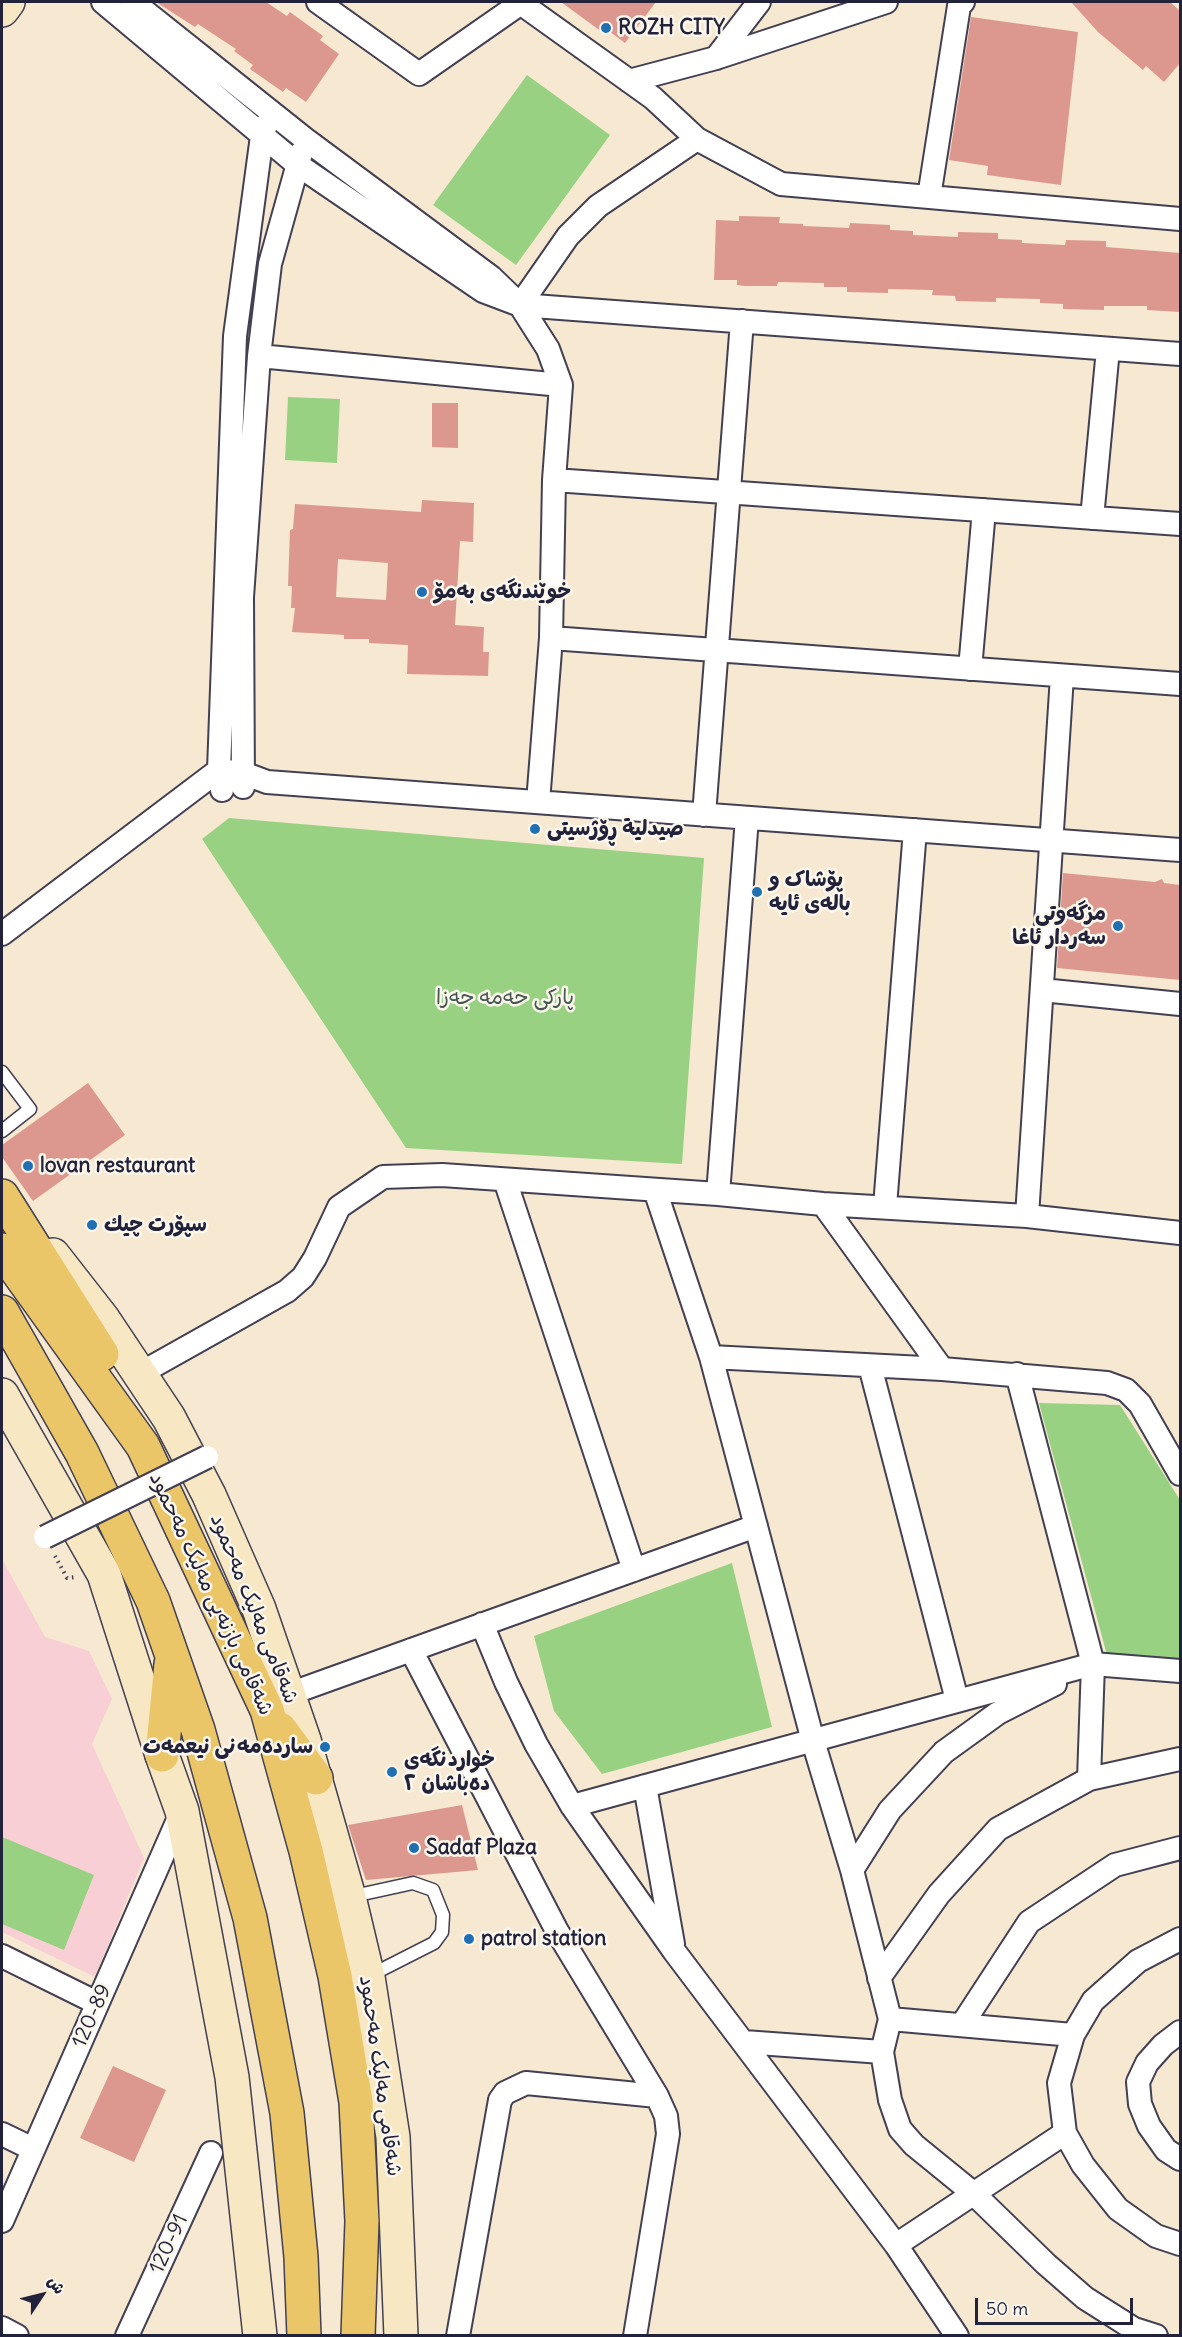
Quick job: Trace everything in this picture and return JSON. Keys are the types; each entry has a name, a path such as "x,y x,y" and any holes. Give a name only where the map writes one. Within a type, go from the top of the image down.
{"highway":[{"path":"2,1196 99,1347 143,1446"},
{"name":"شەقامی بازنەیی مەلیک مەحمود","path":"2,1250 143,1446 278,1702 306,1851 335,1976 356,2102 362,2221 358,2336"},
{"path":"2,1312 82,1453 153,1601 198,1730 252,1930 288,2113 301,2257 304,2336"},
{"path":"2,1348 82,1453"},
{"path":"162,1755 172,1656"},
{"path":"278,1702 316,1778"}],"main road":[{"path":"2,10 8,2"},
{"name":"شەقامی مەلیک مەحمود","path":"2,1188 104,1319 169,1418 209,1495 259,1609 278,1702"},
{"path":"2,1395 104,1574 182,1811 232,2077 260,2336"},
{"name":"شەقامی مەلیک مەحمود","path":"316,1778 349,1897 368,1977 393,2137 400,2336"}],"street":[{"path":"103,2 298,165 483,291 520,305 1180,354"},
{"path":"133,2 305,139 491,277 520,305 548,349 561,385 554,480 551,638 538,802"},
{"path":"318,2 419,74 520,2 653,98 697,139 781,184 1180,219"},
{"path":"716,58 759,2"},
{"path":"629,81 716,58 884,2"},
{"path":"929,197 960,6 963,2"},
{"path":"232,780 235,336 262,136 270,112"},
{"path":"232,780 259,356 270,264 305,139"},
{"path":"520,305 568,236 589,214 638,176 697,139"},
{"path":"704,814 742,321"},
{"path":"1092,518 1108,349"},
{"path":"259,356 561,385"},
{"path":"554,480 1180,524"},
{"path":"970,669 984,510"},
{"path":"551,638 1180,684"},
{"path":"1027,1216 1062,676"},
{"path":"2,934 232,780"},
{"path":"2,952 200,801 232,780 1180,850"},
{"path":"718,1194 747,818"},
{"path":"885,1206 915,830"},
{"path":"1042,990 1180,1004"},
{"path":"141,1373 287,1291 303,1277 315,1258 339,1207 383,1177 442,1175 718,1194 823,1204 1027,1216 1180,1233"},
{"path":"505,1180 634,1570"},
{"path":"655,1190 711,1357 813,1741 852,1870 890,2019 882,2052 890,2100 900,2129 914,2145 974,2193 1046,2264 1085,2298 1134,2329 1156,2336"},
{"path":"823,1204 942,1369"},
{"path":"711,1357 942,1369 1107,1383 1126,1390 1140,1404 1180,1474"},
{"path":"870,1366 957,1700"},
{"path":"1017,1374 1093,1664 1089,1779"},
{"path":"45,1537 207,1457"},
{"path":"278,1702 411,1650 756,1526"},
{"path":"482,1624 506,1682 536,1744 573,1806 674,1951 896,2245 957,2336"},
{"path":"411,1650 557,1931 657,2096 666,2116 668,2134 635,2336"},
{"path":"852,1870 890,1810 944,1752 998,1713 1093,1664"},
{"path":"573,1806 1093,1664 1180,1671"},
{"path":"879,1978 939,1894 998,1829 1089,1779 1180,1759"},
{"path":"645,1786 674,1951"},
{"name":"120-89","path":"2,2221 182,1811"},
{"path":"963,2023 1029,1922 1115,1865 1180,1848"},
{"path":"1180,1940 1138,1961 1093,2001 1072,2035 1059,2083 1065,2133 1083,2165 1118,2209 1156,2236 1180,2244"},
{"path":"2,1956 97,2003"},
{"path":"890,2019 963,2023 1072,2035"},
{"path":"1180,2032 1163,2045 1147,2063 1138,2082 1140,2104 1149,2126 1166,2150 1180,2159"},
{"path":"744,2042 882,2052"},
{"path":"458,2336 500,2100 505,2093 526,2083 657,2096"},
{"path":"896,2245 1065,2133"},
{"path":"2,2134 33,2149"},
{"name":"120-91","path":"127,2336 211,2152"},
{"path":"2,2328 17,2336"}],"lane":[{"path":"2,1072 30,1109 2,1131"},
{"path":"349,1897 413,1883 433,1890 443,1915 442,1932 434,1943 368,1977"}],"shaded area":[{"path":"2,1559 45,1637 89,1651 112,1699 92,1744 144,1858 95,1977 2,1932"}],"green space":[{"path":"527,75 610,135 516,265 433,205"},
{"path":"288,397 340,399 337,463 285,460"},
{"name":"پارکی حەمە جەزا","path":"229,818 704,858 682,1164 406,1148 202,839"},
{"path":"1039,1403 1120,1405 1180,1500 1180,1674 1111,1670"},
{"path":"732,1563 772,1727 602,1774 554,1711 534,1636"},
{"path":"2,1837 94,1875 64,1950 2,1924"}],"building":[{"path":"156,2 266,2 287,16 290,12 323,36 320,40 339,54 306,102 286,88 283,92 250,69 253,65 234,51 236,49 198,24 195,27"},
{"path":"561,2 656,2 625,43 605,28 602,32"},
{"path":"1071,2 1170,2 1180,11 1180,63 1164,82 1146,66 1143,70 1098,32"},
{"path":"971,17 1078,32 1061,185 987,175 988,166 949,160"},
{"path":"739,216 780,217 779,223 803,224 803,226 849,228 850,223 890,225 890,230 913,231 913,235 958,237 958,232 998,233 998,239 1022,240 1022,243 1065,245 1066,240 1106,241 1106,247 1180,253 1180,312 1147,310 1147,306 1104,306 1104,310 1063,309 1063,304 1040,303 1040,299 996,298 996,302 956,301 955,296 932,295 933,290 888,289 888,293 847,292 847,287 824,287 824,283 778,282 777,286 745,286 737,285 737,280 714,280 716,220 739,221"},
{"path":"432,403 458,403 458,448 432,447"},
{"name":"خوێندنگەی بەمۆ","path":"422,500 474,503 473,542 460,541 455,625 484,627 483,652 489,652 488,676 407,674 408,645 369,643 369,639 344,639 344,635 292,632 295,608 291,608 292,586 288,586 290,530 293,529 295,504 421,512","holes":["338,559 388,563 386,600 336,597"]},
{"name":"مزگەوتی سەردار ئاغا","path":"1063,873 1155,882 1162,879 1164,883 1180,885 1180,980 1057,968"},
{"path":"88,1083 125,1135 33,1201 2,1157 2,1145"},
{"name":"Sadaf Plaza","path":"462,1805 478,1870 366,1880 348,1825"},
{"path":"113,2066 166,2090 134,2162 80,2138"}],"place":[{"name":"ROZH CITY","path":"606,28"},
{"name":"خوێندنگەی بەمۆ","path":"422,592"},
{"name":"صيدلية ڕۆژسیتی","path":"535,829"},
{"name":"پۆشاک و بالەی ئایە","path":"757,892"},
{"name":"مزگەوتی سەردار ئاغا","path":"1118,926"},
{"name":"lovan restaurant","path":"28,1166"},
{"name":"سپۆرت چيك","path":"92,1225"},
{"name":"ساردەمەنی نیعمەت","path":"325,1747"},
{"name":"خواردنگەی دەباشان ٢","path":"392,1772"},
{"name":"Sadaf Plaza","path":"414,1848"},
{"name":"patrol station","path":"469,1939"}]}
